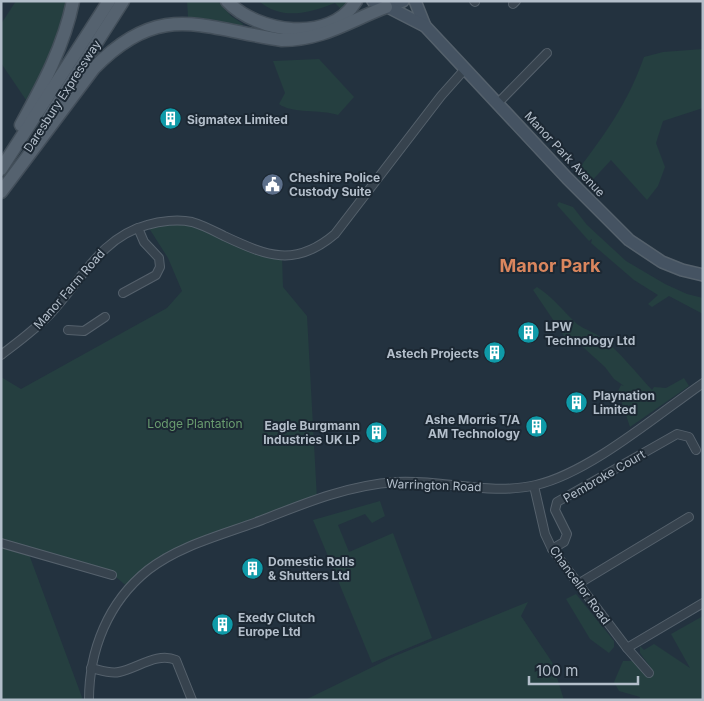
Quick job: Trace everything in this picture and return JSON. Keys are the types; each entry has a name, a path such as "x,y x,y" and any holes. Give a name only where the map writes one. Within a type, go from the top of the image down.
{"main road":[{"path":"1,160 55,59 65,35 73,1"},
{"name":"Daresbury Expressway","path":"1,169 109,1"},
{"name":"Daresbury Expressway","path":"1,192 123,1"},
{"path":"227,1 252,20 286,30 302,29 333,20 346,12 356,1"},
{"path":"1,192 94,68 111,51 137,34 154,27 184,24 282,40 297,40 328,33 387,7"}],"street":[{"name":"Manor Park Avenue","path":"373,1 425,26 566,178 629,240 662,262 682,270 703,275"},
{"path":"387,7 403,1"},
{"name":"Manor Park Avenue","path":"416,1 425,26"},
{"path":"498,103 548,54"},
{"name":"Manor Farm Road","path":"1,355 52,312 101,250 138,228 166,222 192,222 257,251 282,256 309,251 335,234 441,96 465,69"},
{"path":"123,293 156,275 160,267 159,258 144,242 138,228"},
{"path":"68,330 84,331 105,317"},
{"name":"Warrington Road","path":"89,700 91,668 103,627 117,603 129,588 149,570 179,552 317,499 344,492 398,482 498,488 534,486 578,468 703,383"},
{"name":"Pembroke Court","path":"552,548 564,542 567,534 555,510 557,502 677,434 689,437 696,450"},
{"name":"Chancellor Road","path":"534,486 544,534 552,548 627,648 649,674"},
{"path":"578,584 689,517"},
{"path":"1,543 112,575"},
{"path":"627,648 703,604"},
{"path":"91,668 118,672 156,658 169,657 176,660 192,700"}],"green space":[{"path":"16,1 66,1 51,53 26,100 1,63 1,24"},
{"path":"187,1 218,1 231,16 243,24 241,28 188,17"},
{"path":"259,1 349,1 342,10 335,3 306,12 286,13 268,7"},
{"path":"703,49 703,108 663,121 656,143 665,167 658,186 647,200 611,160 587,186 575,174 623,105 644,57 663,52"},
{"path":"319,59 354,97 338,115 291,109 279,104 285,93 273,61"},
{"path":"559,202 573,207 587,225 626,261 665,284 687,294 703,298 703,314 669,296 652,307 648,304 658,295 634,280 591,243 592,239 589,241 557,205"},
{"name":"Lodge Plantation","path":"192,222 282,256 283,287 307,316 317,499 179,552 129,588 117,578 27,549 83,700 1,700 1,377 21,389 167,308 182,291 168,258 147,225"},
{"path":"537,287 577,324 610,345 652,390 654,387 666,388 684,378 689,386 630,427 618,391 621,385 624,386 614,379 605,367 584,348 564,336 533,290"},
{"path":"380,501 385,516 372,523 365,514 338,525 349,552 393,533 432,638 372,663 313,520"},
{"path":"576,594 614,641 614,647 609,653 590,639 566,599"},
{"path":"528,602 521,616 552,662 564,700 305,700 395,656"},
{"path":"703,616 703,700 639,700 640,697 619,691 614,682 623,661 634,661 648,677 654,672 640,653 640,646 644,650 654,644 690,668 671,634"}],"place":[{"name":"Sigmatex Limited","path":"171,119"},
{"name":"Cheshire Police Custody Suite","path":"273,184"},
{"name":"LPW Technology Ltd","path":"529,333"},
{"name":"Astech Projects","path":"495,353"},
{"name":"Playnation Limited","path":"577,402"},
{"name":"Ashe Morris T/A AM Technology","path":"536,426"},
{"name":"Eagle Burgmann Industries UK LP","path":"376,432"},
{"name":"Domestic Rolls & Shutters Ltd","path":"252,568"},
{"name":"Exedy Clutch Europe Ltd","path":"222,624"}],"district":[{"name":"Manor Park","path":"550,265"}]}
